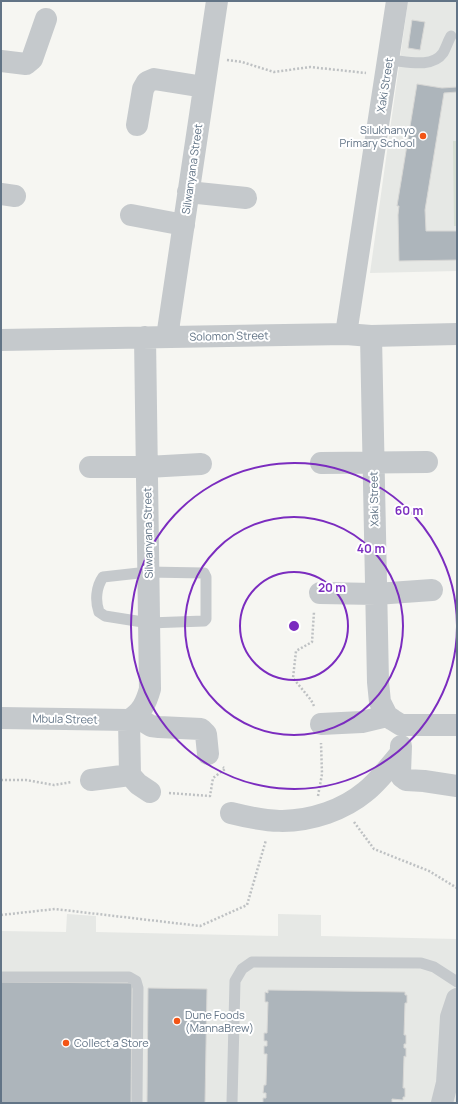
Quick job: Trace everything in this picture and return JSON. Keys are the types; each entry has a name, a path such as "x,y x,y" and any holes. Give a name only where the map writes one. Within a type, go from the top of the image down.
{"street":[{"name":"Silwanyana Street","path":"167,337 217,1"},
{"name":"Xaki Street","path":"346,334 397,1"},
{"path":"1,61 26,64 30,62 46,19"},
{"path":"137,125 143,89 147,82 154,79 204,87"},
{"path":"188,192 246,198"},
{"path":"131,215 184,225"},
{"name":"Solomon Street","path":"1,340 346,334 371,336 457,334"},
{"name":"Xaki Street","path":"371,336 378,682 380,702 394,720"},
{"name":"Silwanyana Street","path":"132,718 146,703 150,689 145,338"},
{"path":"321,463 427,462"},
{"path":"90,467 147,467 201,464"},
{"path":"320,593 376,594 432,590"},
{"name":"Mbula Street","path":"1,718 132,718"},
{"path":"150,792 138,784 130,775 132,718 151,726 201,729 206,734 208,754"},
{"path":"394,720 400,754 400,774 402,777 406,780 457,786"},
{"path":"321,724 394,720 457,725"},
{"path":"231,813 272,821 292,822 314,818 342,808 365,792 400,754"},
{"path":"91,780 130,775"},
{"path":"446,1096 451,1017 457,999"}],"lane":[{"path":"389,60 424,63 435,60 442,53 450,36"},
{"path":"148,572 204,573 206,577 207,616 204,621 149,623 102,615 98,611 97,594 98,584 103,577 148,572"},
{"path":"232,1103 235,980 242,969 252,962 421,964 434,968 457,982"},
{"path":"1,976 129,977 136,981 138,988 137,1103"}],"path":[{"path":"224,59 242,62 274,72 310,67 368,73"},
{"path":"314,818 322,774 321,724 311,700 293,678 296,651 312,642 314,604 320,593"},
{"path":"150,792 210,796 213,778 225,769 208,754"},
{"path":"1,780 26,780 54,785 91,780"},
{"path":"342,808 374,849 429,871 457,888"},
{"path":"1,915 55,909 200,926 246,905 272,821"}],"shaded area":[{"name":"Silukhanyo Primary School","path":"408,1 457,1 457,271 370,273"},
{"path":"453,141 457,141 457,226 454,226"},
{"path":"67,914 96,916 96,932 278,936 278,914 321,915 321,936 457,939 457,1103 1,1103 1,931 66,932"}],"building":[{"path":"412,20 425,22 420,50 408,48"},
{"path":"417,84 442,88 457,87 457,92 444,93 425,210 426,231 457,231 457,260 399,261 399,206 397,206"},
{"name":"Collect a Store","path":"1,982 132,983 131,1103 1,1103"},
{"name":"Dune Foods (MannaBrew)","path":"148,988 207,989 205,1103 147,1103"},
{"path":"268,990 405,992 405,995 407,995 407,1003 405,1003 404,1035 406,1035 406,1044 404,1044 404,1048 406,1048 406,1057 404,1056 403,1088 405,1088 405,1097 403,1097 403,1100 392,1099 392,1103 263,1103 263,1098 266,1098 266,1093 263,1093 264,1085 266,1085 267,1054 264,1054 264,1046 267,1046 267,1041 264,1041 264,1033 267,1033 268,1002 265,1002 265,992 268,993"}],"place":[{"name":"Silukhanyo Primary School","path":"423,136"},
{"name":"Dune Foods (MannaBrew)","path":"177,1021"},
{"name":"Collect a Store","path":"66,1043"}]}
